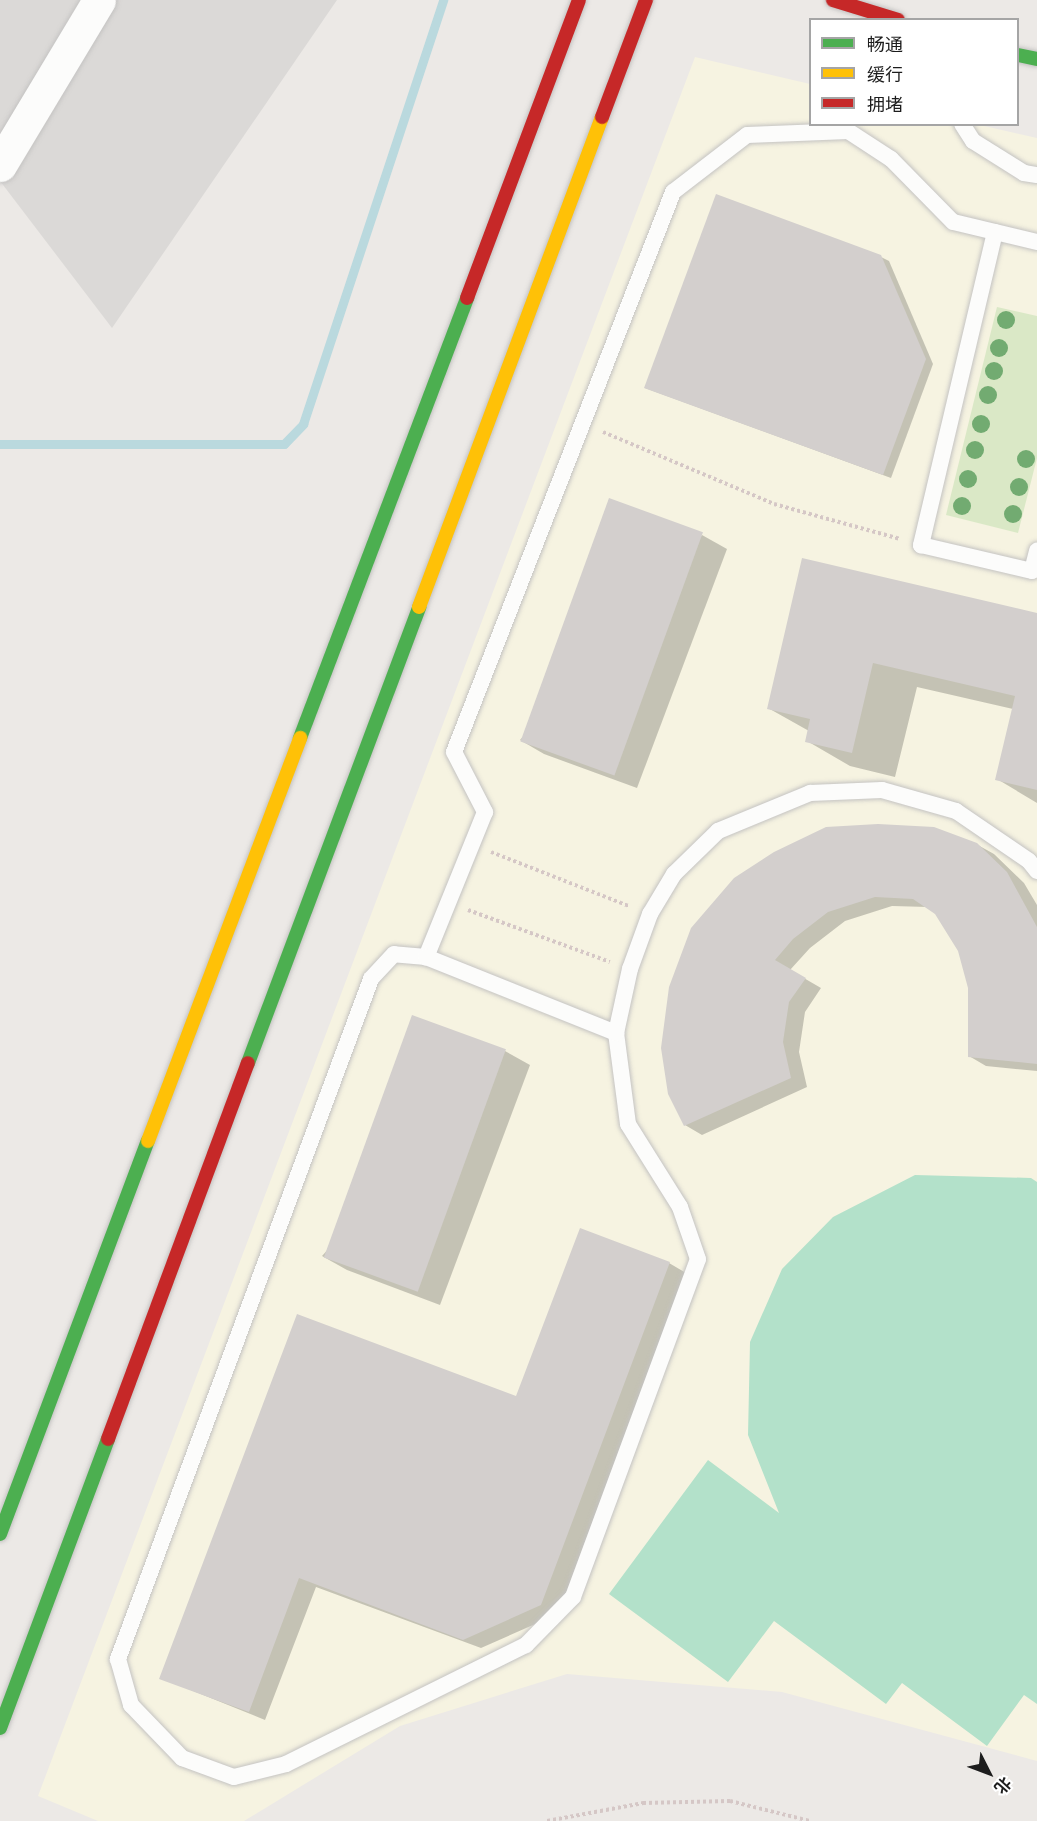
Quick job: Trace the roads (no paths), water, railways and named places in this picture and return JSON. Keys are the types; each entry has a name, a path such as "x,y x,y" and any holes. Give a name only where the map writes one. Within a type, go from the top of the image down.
{"street":[{"path":"0,165 99,0"},
{"path":"0,1534 579,0"},
{"path":"0,1728 646,0"},
{"path":"833,0 892,18"},
{"path":"1019,55 1037,59"}],"lane":[{"path":"963,126 973,141 1024,173 1037,175"},
{"path":"426,957 485,812 454,752 673,192 747,135 848,131 891,159 953,222 1037,242"},
{"path":"995,232 921,545 1032,570 1037,551"},
{"path":"616,1033 426,957 394,954 371,979 118,1659 131,1705 183,1758 234,1777 286,1764 526,1645 573,1597 698,1259 680,1207 628,1124 616,1033 630,969 650,914 674,874 718,831 810,794 882,790 956,812 1029,861 1037,871"}],"waterway":[{"path":"0,444 284,444 303,424 443,0"}]}
